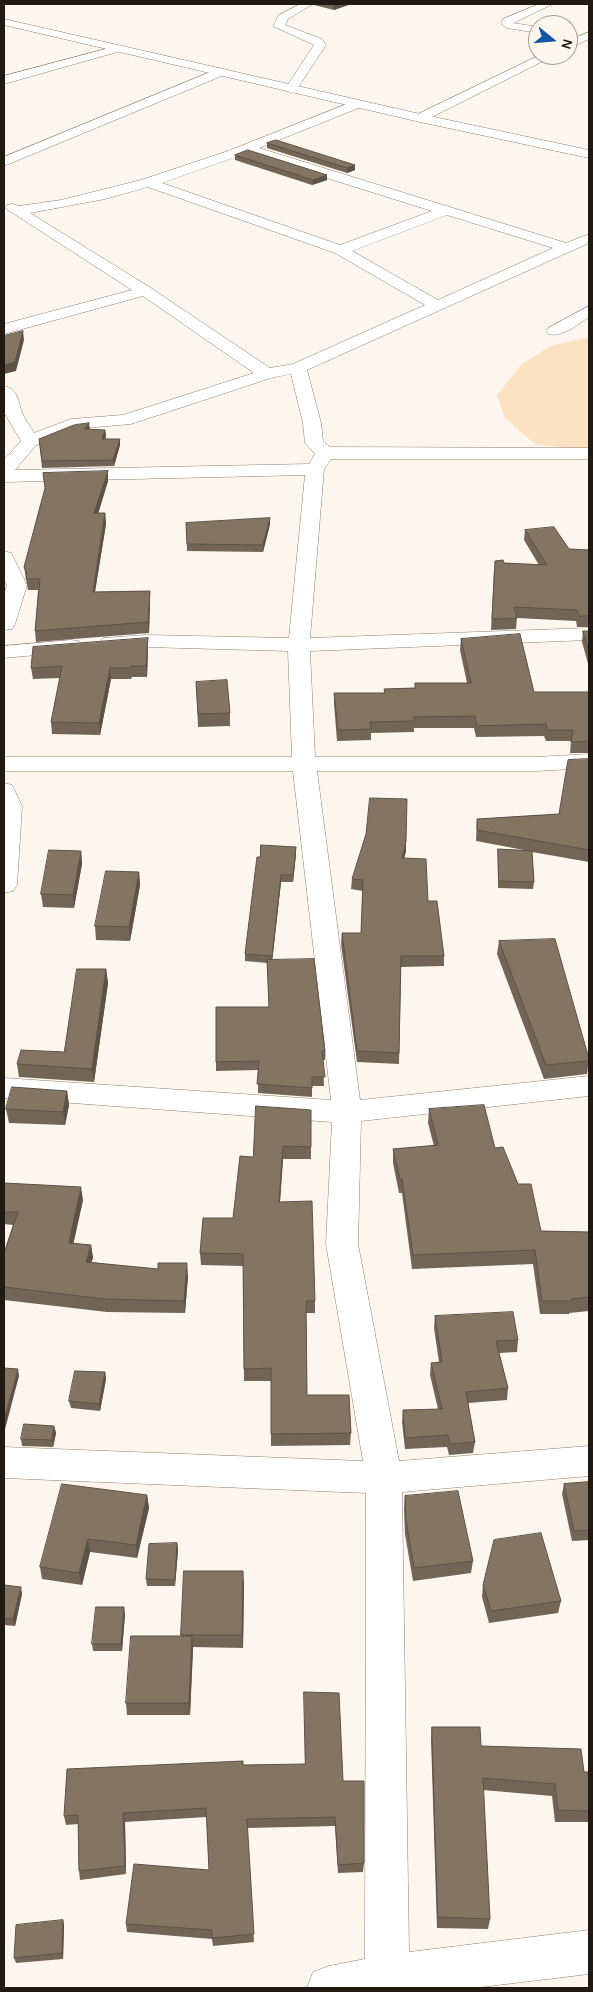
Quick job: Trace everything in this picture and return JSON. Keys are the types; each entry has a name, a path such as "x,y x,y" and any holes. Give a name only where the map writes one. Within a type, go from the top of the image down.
{"main road":[{"path":"291,88 320,45 318,41 279,26 283,17 308,4"},
{"path":"528,29 510,26 507,24 507,21 548,4"},
{"path":"4,22 357,104 589,154"},
{"path":"4,80 117,48"},
{"path":"420,118 529,65"},
{"path":"4,162 220,72"},
{"path":"10,208 71,203 147,182 245,148 357,104"},
{"path":"245,148 568,248"},
{"path":"147,182 340,250 438,306"},
{"path":"10,208 145,291 267,374"},
{"path":"340,250 445,211"},
{"path":"4,471 30,441 71,424 125,420 267,374 298,368 589,238"},
{"path":"4,329 145,291"},
{"path":"554,331 589,311"},
{"path":"298,368 312,423 314,443 320,461 299,645 304,763 347,1112 342,1244 384,1478 387,1982"},
{"path":"4,391 9,396 14,414 30,441"},
{"path":"4,476 320,461 589,453"},
{"path":"4,557 17,585 4,624"},
{"path":"4,652 146,640 299,645 589,634"},
{"path":"4,764 536,764 589,761"},
{"path":"4,790 10,806 4,885"},
{"path":"4,1088 347,1112 589,1086"},
{"path":"4,1463 384,1478 589,1461"},
{"path":"329,1988 387,1982 589,1952"}],"shaded area":[{"path":"589,337 589,449 536,445 505,418 497,395 522,364 550,346"}],"building":[{"path":"276,140 355,165 347,168 267,143"},
{"path":"248,150 327,175 313,180 235,155"},
{"path":"23,331 15,362 4,365 4,336"},
{"path":"89,423 84,429 105,430 102,439 120,439 113,460 42,461 39,439 74,425"},
{"path":"108,471 94,513 105,513 93,592 150,591 148,622 35,631 40,579 26,579 27,573 24,567 45,488 43,473"},
{"path":"270,518 263,545 187,544 186,523"},
{"path":"554,527 569,549 589,550 589,616 579,616 577,610 514,607 517,618 492,619 495,561 503,560 504,563 547,565 525,530"},
{"path":"583,631 589,631 589,651"},
{"path":"520,634 534,692 589,692 589,741 571,742 573,730 547,730 546,724 477,726 475,716 414,717 414,721 370,722 371,729 338,730 334,693 385,693 384,689 415,688 415,683 471,683 461,639"},
{"path":"148,638 146,666 110,668 99,723 51,722 62,666 31,668 33,647"},
{"path":"227,680 230,713 198,714 196,682"},
{"path":"589,759 589,850 477,830 477,819 559,814 568,760"},
{"path":"370,798 407,799 406,841 402,858 426,859 428,901 437,901 444,956 401,956 399,1053 357,1051 342,933 361,933 363,880 352,879 366,834"},
{"path":"261,845 296,847 293,875 281,875 272,956 245,954 257,857 260,857"},
{"path":"498,849 532,851 534,882 499,881"},
{"path":"49,850 81,851 73,895 41,894"},
{"path":"106,871 139,872 129,927 95,926"},
{"path":"555,939 589,1061 546,1065 499,941"},
{"path":"314,959 325,1051 322,1051 325,1077 312,1077 312,1088 257,1084 259,1061 216,1062 216,1007 269,1007 267,960"},
{"path":"77,969 106,969 92,1069 17,1064 21,1050 64,1052"},
{"path":"12,1087 67,1091 63,1112 6,1109"},
{"path":"484,1105 495,1148 503,1147 518,1184 531,1184 541,1231 589,1232 589,1297 571,1299 571,1301 542,1301 535,1250 413,1255 402,1179 400,1179 393,1149 438,1145 429,1109"},
{"path":"256,1106 311,1110 311,1147 283,1146 279,1202 312,1201 315,1301 306,1301 307,1395 349,1395 351,1433 271,1434 271,1368 244,1369 243,1254 200,1253 203,1218 233,1218 240,1156 253,1157"},
{"path":"4,1183 81,1187 69,1243 91,1245 86,1262 158,1269 158,1263 187,1263 184,1301 105,1299 4,1287 4,1253 18,1212 4,1212"},
{"path":"513,1312 518,1340 496,1341 508,1388 466,1392 475,1442 450,1444 448,1435 405,1438 403,1410 442,1409 431,1363 442,1362 435,1316"},
{"path":"4,1368 18,1369 4,1420"},
{"path":"75,1371 105,1372 99,1404 69,1401"},
{"path":"24,1424 54,1426 52,1440 21,1439"},
{"path":"589,1482 589,1530 574,1531 564,1484"},
{"path":"62,1484 147,1495 136,1545 88,1539 79,1573 40,1567"},
{"path":"458,1491 473,1561 414,1568 406,1521 405,1496"},
{"path":"541,1533 561,1601 491,1611 483,1585 494,1540"},
{"path":"177,1543 175,1580 146,1579 149,1544"},
{"path":"184,1571 243,1571 242,1635 181,1635"},
{"path":"4,1585 21,1587 13,1619 4,1618"},
{"path":"96,1607 124,1607 121,1644 92,1644"},
{"path":"131,1636 192,1636 189,1703 126,1703"},
{"path":"304,1692 339,1693 343,1781 364,1781 364,1863 338,1865 335,1817 247,1819 254,1934 212,1938 212,1930 126,1924 134,1864 209,1870 206,1808 123,1813 125,1866 79,1871 78,1815 64,1816 67,1769 243,1761 243,1765 305,1764"},
{"path":"432,1727 480,1727 481,1746 581,1749 584,1772 589,1772 589,1811 558,1810 555,1784 483,1778 490,1919 438,1917"},
{"path":"63,1920 62,1953 14,1958 16,1925"}]}
